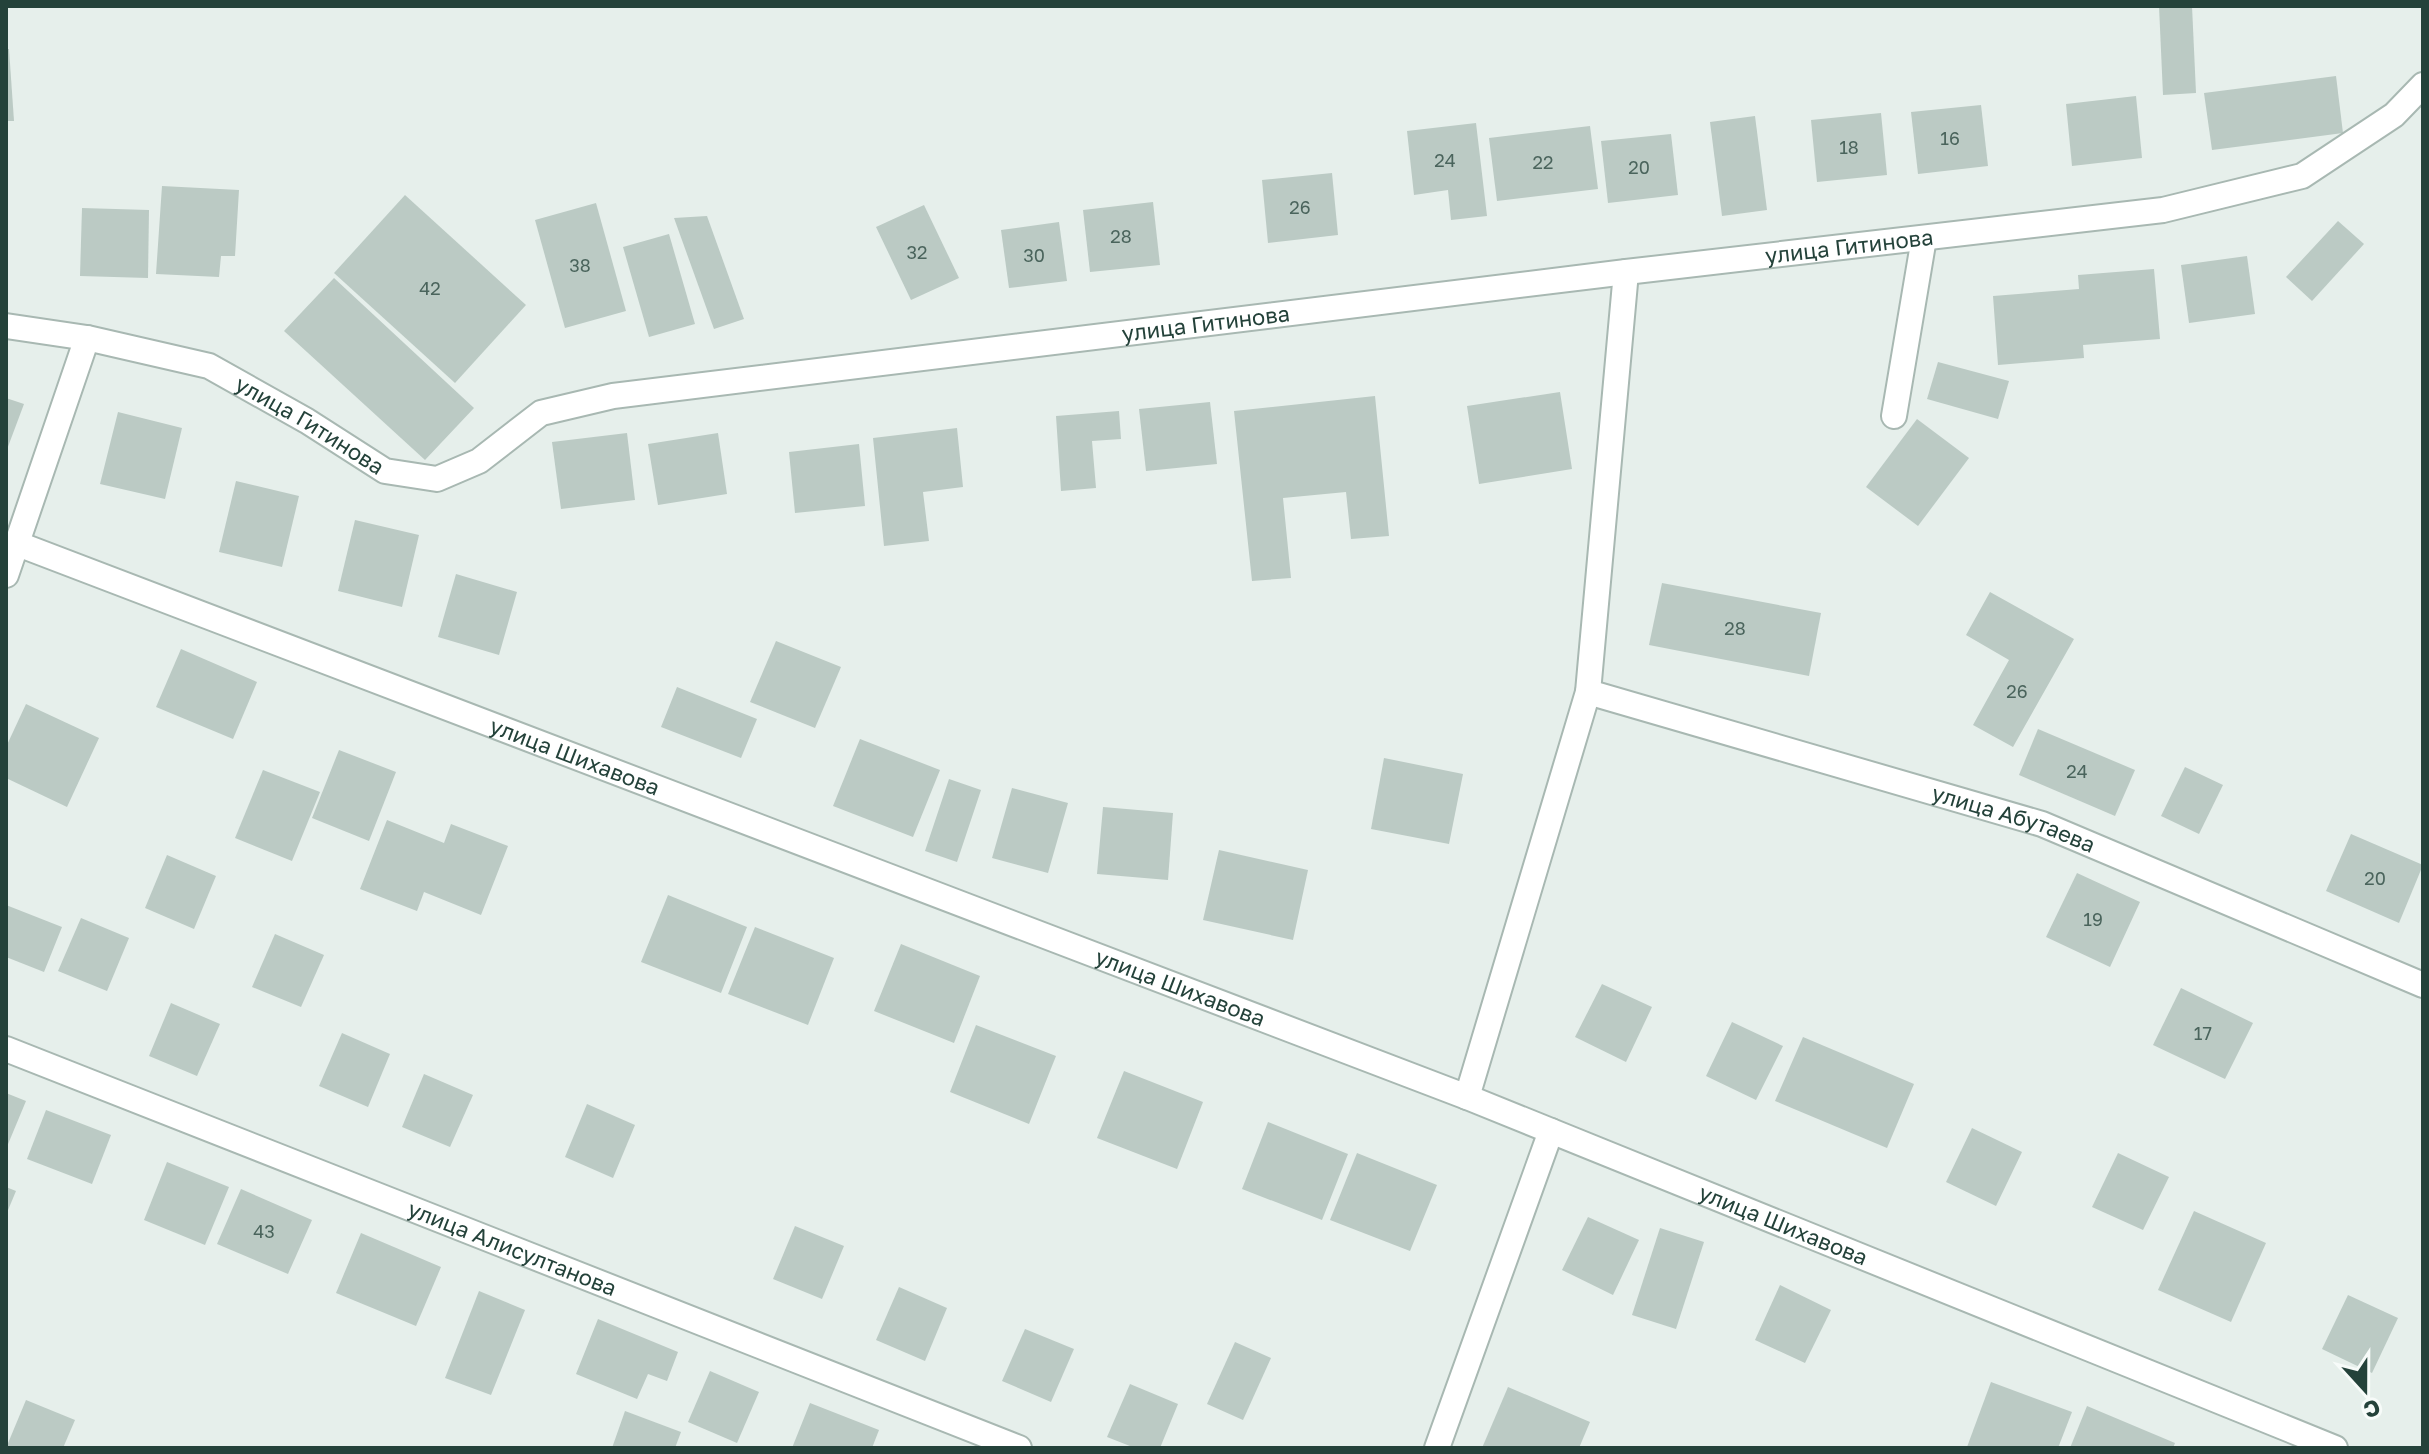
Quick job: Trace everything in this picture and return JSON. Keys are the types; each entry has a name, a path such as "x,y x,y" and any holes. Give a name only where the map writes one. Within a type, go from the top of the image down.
{"street":[{"name":"улица Гитинова","path":"6,326 87,338 209,366 307,421 385,471 437,479 479,461 541,413 613,396 1626,272 2163,210 2302,176 2394,115 2423,85"},
{"path":"1894,416 1924,238"},
{"path":"1467,1097 1588,692 1626,272"},
{"path":"6,575 87,338"},
{"name":"улица Шихавова","path":"18,544 1467,1097 2335,1448"},
{"name":"улица Абутаева","path":"1588,692 2042,824 2423,985"},
{"name":"улица Алисултанова","path":"6,1049 1019,1448"},
{"path":"1437,1448 1551,1131"}],"building":[{"path":"2159,6 2192,6 2196,93 2163,95"},
{"path":"6,49 9,49 14,121 6,121"},
{"path":"2336,76 2343,133 2212,150 2204,93"},
{"path":"2136,96 2142,158 2072,166 2066,104"},
{"path":"1981,105 1988,166 1918,174 1911,112"},
{"path":"1881,113 1887,175 1817,182 1811,120"},
{"path":"1755,116 1767,210 1722,216 1710,122"},
{"path":"1476,123 1487,216 1451,220 1448,190 1414,195 1407,131"},
{"path":"1590,126 1598,189 1497,201 1489,138"},
{"path":"1671,134 1678,195 1608,203 1601,141"},
{"path":"1332,173 1338,235 1268,243 1262,180"},
{"path":"162,186 239,190 235,256 221,256 219,277 156,274"},
{"path":"405,195 526,305 455,383 334,273"},
{"path":"1153,202 1160,265 1090,272 1083,210"},
{"path":"596,203 626,311 565,328 535,220"},
{"path":"924,205 959,278 911,300 876,227"},
{"path":"82,208 149,210 148,278 80,276"},
{"path":"707,216 744,319 714,329 674,218"},
{"path":"2338,221 2364,244 2312,301 2286,277"},
{"path":"1059,222 1067,281 1009,288 1001,230"},
{"path":"669,234 695,324 649,337 623,247"},
{"path":"2247,256 2255,314 2189,323 2181,265"},
{"path":"2154,269 2160,339 2083,345 2084,358 1998,365 1993,296 2079,289 2078,275"},
{"path":"334,278 474,408 425,460 284,331"},
{"path":"1938,362 2009,381 1998,419 1927,399"},
{"path":"1560,392 1572,469 1479,484 1467,406"},
{"path":"1375,396 1389,536 1351,539 1346,492 1283,498 1291,578 1252,581 1234,411"},
{"path":"6,398 24,404 6,452"},
{"path":"1210,402 1217,464 1146,471 1139,409"},
{"path":"1119,411 1121,439 1092,441 1096,488 1061,491 1056,416"},
{"path":"118,412 182,428 165,499 100,484"},
{"path":"1917,419 1969,458 1918,526 1866,487"},
{"path":"957,428 963,487 923,492 929,541 884,546 873,438"},
{"path":"627,433 635,500 561,509 552,442"},
{"path":"718,433 727,494 658,505 648,444"},
{"path":"859,444 865,506 795,513 789,452"},
{"path":"236,481 299,496 282,567 219,552"},
{"path":"355,520 419,535 402,607 338,591"},
{"path":"456,574 517,592 499,655 438,637"},
{"path":"1662,583 1821,613 1809,676 1649,645"},
{"path":"1990,592 2074,639 2013,747 1973,725 2009,660 1966,635"},
{"path":"776,641 841,667 815,728 750,702"},
{"path":"181,649 257,682 233,739 156,707"},
{"path":"677,687 757,719 741,758 661,727"},
{"path":"26,704 99,738 67,807 6,778 6,747"},
{"path":"2038,729 2135,770 2115,816 2019,775"},
{"path":"860,739 940,770 913,837 833,806"},
{"path":"339,750 396,772 369,841 312,818"},
{"path":"1384,758 1463,774 1449,844 1371,829"},
{"path":"2185,767 2223,785 2199,834 2161,816"},
{"path":"263,770 320,792 292,861 235,838"},
{"path":"949,779 981,790 957,862 925,851"},
{"path":"1012,788 1068,803 1048,873 992,858"},
{"path":"1103,807 1173,813 1168,880 1097,874"},
{"path":"387,820 444,843 451,824 508,846 481,915 424,892 417,911 360,889"},
{"path":"2351,834 2423,865 2399,923 2326,891"},
{"path":"1219,850 1308,870 1293,940 1203,920"},
{"path":"167,855 216,876 194,929 145,908"},
{"path":"2077,873 2140,902 2110,967 2046,937"},
{"path":"668,895 747,927 721,993 641,962"},
{"path":"6,905 62,927 44,972 6,957"},
{"path":"81,918 129,938 107,991 58,971"},
{"path":"755,927 834,958 808,1025 728,994"},
{"path":"275,934 324,955 301,1007 252,987"},
{"path":"901,944 980,976 954,1043 874,1011"},
{"path":"1602,984 1652,1007 1626,1062 1575,1037"},
{"path":"2181,988 2253,1023 2225,1079 2153,1045"},
{"path":"171,1003 220,1024 197,1076 149,1056"},
{"path":"1732,1022 1783,1046 1756,1100 1706,1076"},
{"path":"976,1025 1056,1056 1029,1124 950,1092"},
{"path":"342,1033 390,1054 368,1107 319,1086"},
{"path":"1803,1037 1914,1084 1887,1148 1775,1101"},
{"path":"1124,1071 1203,1102 1177,1169 1097,1138"},
{"path":"424,1074 473,1095 450,1147 402,1127"},
{"path":"6,1093 26,1101 6,1149"},
{"path":"587,1104 635,1125 613,1178 565,1157"},
{"path":"46,1110 111,1135 92,1184 27,1159"},
{"path":"1268,1122 1348,1154 1322,1220 1242,1189"},
{"path":"1972,1128 2022,1152 1996,1206 1946,1182"},
{"path":"1357,1153 1437,1185 1410,1251 1330,1220"},
{"path":"2118,1153 2169,1177 2143,1230 2092,1207"},
{"path":"167,1162 229,1187 205,1245 144,1220"},
{"path":"6,1187 16,1191 6,1215"},
{"path":"241,1189 312,1220 288,1274 217,1244"},
{"path":"2194,1211 2266,1243 2231,1322 2158,1290"},
{"path":"1588,1217 1639,1240 1613,1295 1562,1270"},
{"path":"795,1226 844,1246 822,1299 773,1279"},
{"path":"1660,1228 1704,1242 1676,1329 1632,1315"},
{"path":"361,1233 441,1267 416,1326 336,1293"},
{"path":"1780,1285 1831,1310 1805,1363 1755,1340"},
{"path":"899,1287 947,1308 925,1361 876,1340"},
{"path":"479,1291 525,1310 491,1395 445,1378"},
{"path":"2348,1295 2398,1318 2372,1373 2322,1349"},
{"path":"598,1319 678,1352 667,1381 648,1374 637,1399 576,1374"},
{"path":"1025,1329 1074,1349 1051,1402 1002,1381"},
{"path":"1235,1342 1271,1358 1243,1420 1207,1404"},
{"path":"710,1371 759,1392 737,1443 688,1422"},
{"path":"1991,1382 2072,1412 2058,1448 1967,1447"},
{"path":"1130,1384 1178,1404 1160,1448 1135,1448 1107,1437"},
{"path":"1508,1387 1590,1422 1579,1448 1482,1448"},
{"path":"26,1400 75,1420 63,1448 6,1448"},
{"path":"810,1403 879,1430 872,1448 792,1448"},
{"path":"2087,1406 2175,1443 2173,1448 2070,1448"},
{"path":"625,1411 681,1432 675,1448 612,1448"}]}
